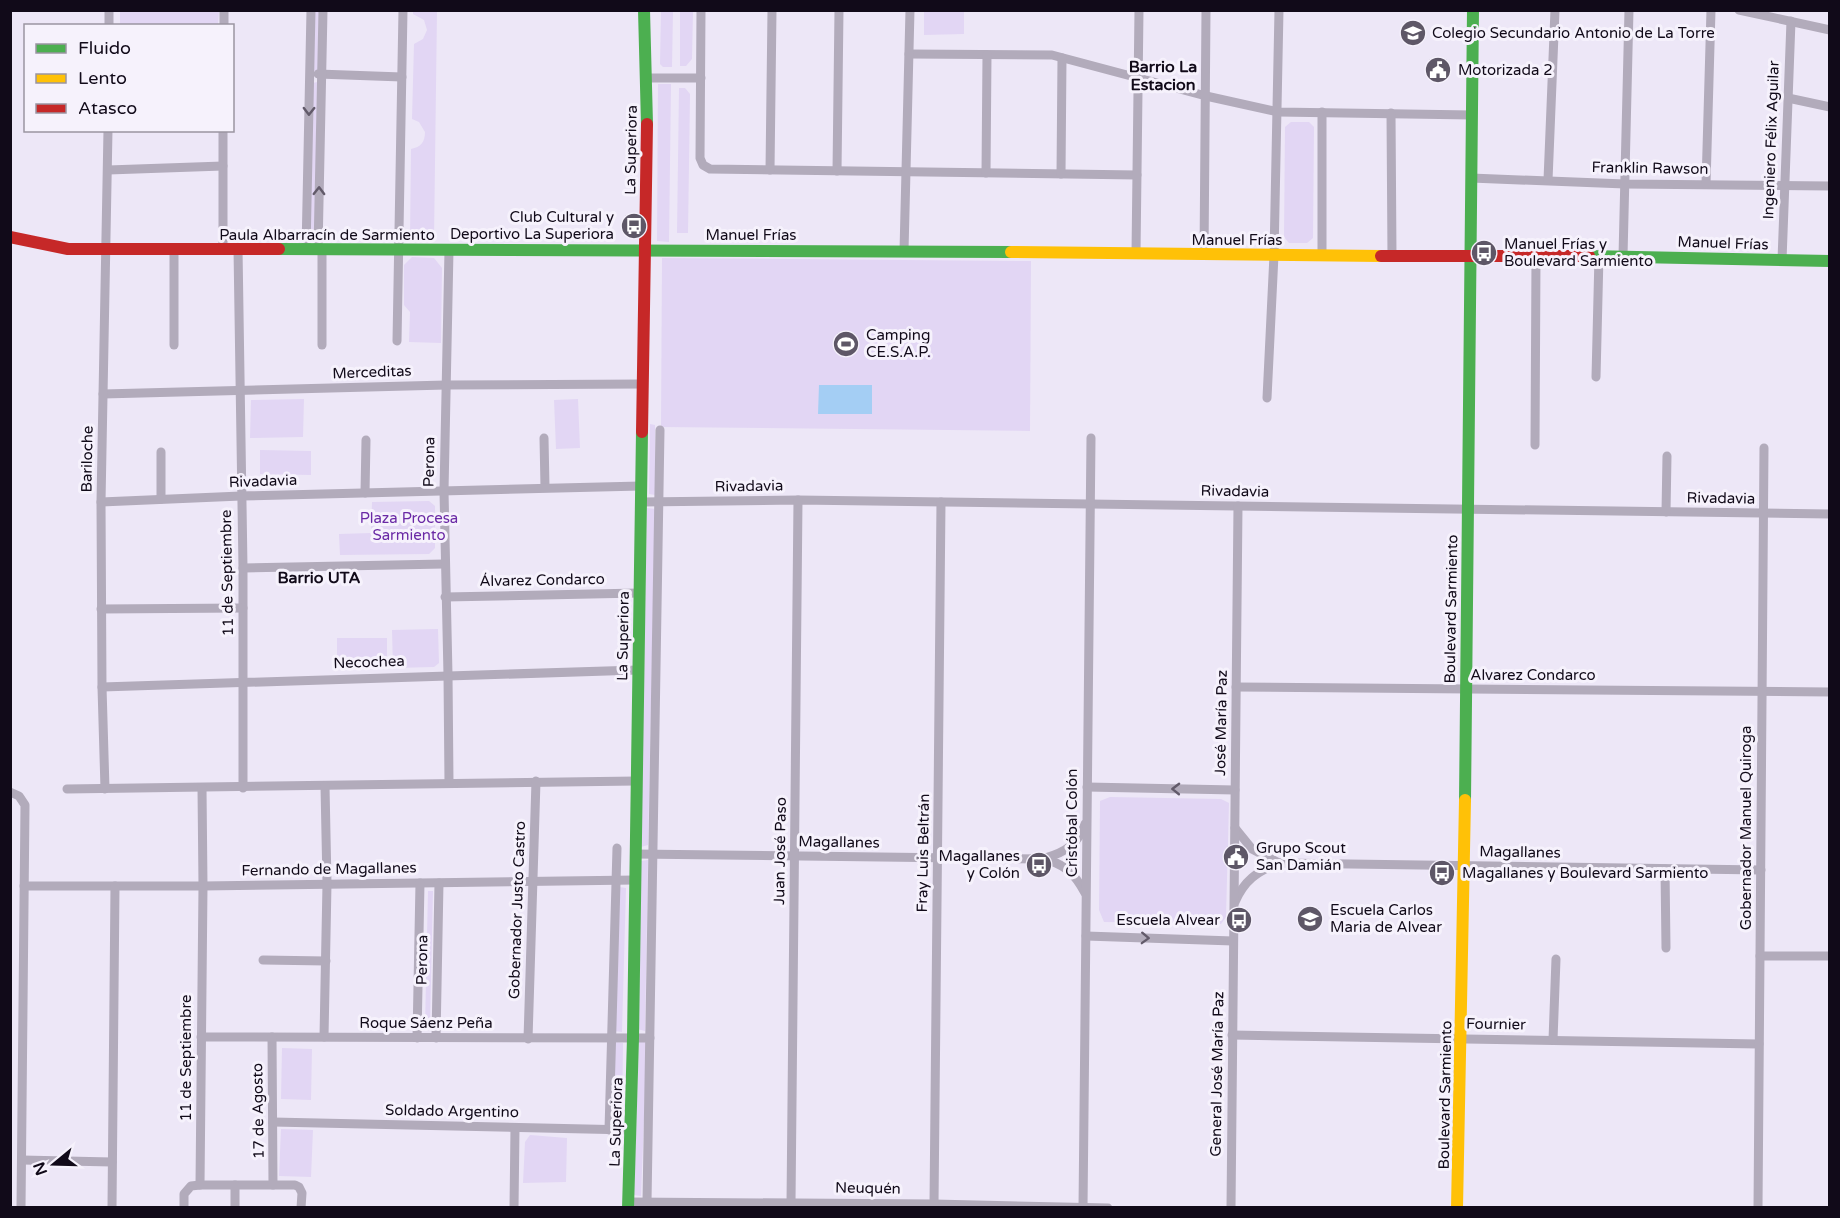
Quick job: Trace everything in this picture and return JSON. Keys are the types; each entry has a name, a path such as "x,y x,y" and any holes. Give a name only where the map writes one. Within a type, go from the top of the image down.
{"street":[{"path":"311,10 310,74 315,250 322,345"},
{"path":"315,250 323,10"},
{"path":"397,341 403,10"},
{"name":"La Superiora","path":"644,10 647,71"},
{"name":"La Superiora","path":"629,1205 647,71 650,10"},
{"path":"701,10 700,158 703,165 710,169 1137,175"},
{"path":"770,170 772,10"},
{"path":"837,171 839,10"},
{"path":"904,251 910,10"},
{"path":"1136,253 1139,10"},
{"path":"1204,255 1206,10"},
{"path":"1267,398 1274,255 1279,10"},
{"name":"Boulevard Sarmiento","path":"1457,1208 1464,866 1473,10"},
{"path":"1548,180 1554,10"},
{"path":"1623,256 1629,10"},
{"path":"1706,184 1711,10"},
{"path":"1739,10 1830,30"},
{"name":"Ingeniero Félix Aguilar","path":"1782,260 1791,21"},
{"path":"909,54 1053,56 1206,96 1278,112 1472,115"},
{"path":"986,173 987,55"},
{"path":"1061,174 1062,58"},
{"path":"647,71 700,78"},
{"path":"310,74 402,77"},
{"path":"1788,98 1830,107"},
{"path":"1322,112 1322,255"},
{"path":"1391,113 1392,256"},
{"name":"Bariloche","path":"105,789 101,502 108,132"},
{"path":"222,249 223,132"},
{"path":"108,170 223,166"},
{"name":"Franklin Rawson","path":"1471,178 1625,184 1830,186"},
{"name":"Paula Albarracín de Sarmiento","path":"10,237 51,246 106,249 645,250"},
{"path":"174,249 174,345"},
{"name":"11 de Septiembre","path":"238,249 243,568 243,788"},
{"name":"Perona","path":"449,250 444,490 449,783"},
{"name":"Manuel Frías","path":"645,250 1470,257 1623,256 1830,261"},
{"path":"1535,445 1536,256"},
{"path":"1596,377 1599,256"},
{"name":"Merceditas","path":"103,394 446,385 642,384"},
{"path":"647,1202 660,430"},
{"path":"544,438 545,488"},
{"name":"Cristóbal Colón","path":"1083,1207 1091,438"},
{"path":"365,493 366,440"},
{"name":"Gobernador Manuel Quiroga","path":"1758,1208 1764,448"},
{"path":"161,452 161,499"},
{"path":"1665,512 1667,456"},
{"name":"Rivadavia","path":"101,502 241,496 641,486"},
{"name":"Rivadavia","path":"641,502 798,500 1830,514"},
{"name":"Juan José Paso","path":"791,1203 798,500"},
{"name":"Fray Luis Beltrán","path":"934,1204 941,502"},
{"name":"José María Paz","path":"1233,941 1238,506"},
{"path":"243,568 444,564"},
{"name":"Álvarez Condarco","path":"445,597 639,593"},
{"path":"101,609 243,608"},
{"name":"Necochea","path":"102,687 638,670"},
{"name":"Alvarez Condarco","path":"1236,687 1830,693"},
{"name":"Gobernador Justo Castro","path":"528,1039 536,781"},
{"path":"67,789 636,781"},
{"path":"324,1037 326,786"},
{"path":"1087,787 1235,790"},
{"name":"11 de Septiembre","path":"200,1185 202,788"},
{"path":"10,792 19,796 25,805 21,1208"},
{"name":"Magallanes","path":"1043,859 1065,852 1083,830 1087,816"},
{"path":"1234,827 1252,849 1279,863"},
{"path":"609,1130 617,848"},
{"name":"Magallanes","path":"635,854 1043,859 1056,862 1068,869 1078,878 1087,897"},
{"path":"1234,904 1251,877 1279,863"},
{"name":"Magallanes","path":"1279,863 1761,870"},
{"path":"1665,868 1666,948"},
{"name":"Fernando de Magallanes","path":"24,886 327,885 634,880"},
{"name":"Perona","path":"417,1038 420,883"},
{"name":"Perona","path":"436,1038 439,883"},
{"path":"112,1208 115,886"},
{"path":"1086,936 1233,941"},
{"name":"General José María Paz","path":"1231,1208 1233,941"},
{"path":"1760,956 1830,956"},
{"path":"1553,1040 1556,959"},
{"path":"263,960 326,961"},
{"path":"10,983 22,984"},
{"name":"Fournier","path":"1232,1035 1759,1044"},
{"name":"17 de Agosto","path":"272,1037 273,1185"},
{"name":"Roque Sáenz Peña","path":"201,1038 650,1038"},
{"name":"Soldado Argentino","path":"273,1122 631,1130"},
{"path":"514,1208 515,1128"},
{"path":"10,1167 21,1164 112,1162"},
{"path":"184,1208 184,1194 191,1186 200,1185 299,1186 302,1193 301,1208"},
{"path":"235,1185 235,1208"},
{"name":"Neuquén","path":"629,1205 647,1202 1108,1208"}],"green space":[{"path":"120,11 219,11 218,24 120,24"},
{"path":"314,11 319,11 318,71 312,71"},
{"path":"413,11 437,11 434,239 410,239 411,149 422,144 425,132 419,122 412,119 414,44 423,39 427,30 424,20 413,14"},
{"path":"661,11 673,11 672,67 663,67 660,64"},
{"path":"680,11 693,11 692,59 686,66 680,66"},
{"path":"924,12 964,12 964,34 924,35"},
{"path":"317,82 315,232 310,232 313,83"},
{"path":"658,84 671,84 669,242 657,241"},
{"path":"679,88 685,88 690,94 688,233 677,233"},
{"path":"1291,122 1309,122 1314,127 1313,238 1307,243 1289,243 1284,237 1285,127"},
{"path":"412,257 434,258 442,268 441,343 409,342 410,312 404,305 404,265"},
{"name":"Camping CE.S.A.P.","path":"662,258 1031,261 1030,431 661,427"},
{"path":"304,399 303,437 250,438 251,400"},
{"path":"578,399 580,448 556,449 554,400"},
{"path":"650,424 655,425 655,495 649,494"},
{"path":"260,450 311,451 311,475 260,474"},
{"name":"Plaza Procesa Sarmiento","path":"429,501 435,506 435,548 429,554 340,555 339,534 371,533 372,502"},
{"path":"647,508 655,509 648,845 641,847"},
{"path":"438,629 439,663 434,667 393,668 392,630"},
{"path":"337,638 387,638 387,662 337,663"},
{"path":"1110,797 1221,799 1229,803 1226,917 1221,924 1104,922 1099,910 1100,801"},
{"path":"648,860 645,1031 637,1029 641,861"},
{"path":"619,887 626,888 622,1032 614,1031"},
{"path":"428,891 433,891 430,1026 425,1026"},
{"path":"615,1042 623,1043 622,1122 613,1122"},
{"path":"639,1042 647,1042 641,1196 634,1195"},
{"path":"282,1048 312,1049 311,1100 281,1099"},
{"path":"281,1129 313,1130 311,1177 279,1176"},
{"path":"530,1135 567,1138 566,1182 523,1183 525,1142"}],"water":[{"path":"819,385 872,385 872,414 818,414"}],"traffic: fast":[{"path":"644,10 647,124"},
{"path":"1465,800 1473,10"},
{"path":"279,249 1011,252"},
{"path":"1589,256 1830,261"},
{"path":"628,1208 633,1038 642,432"}],"traffic: slow":[{"path":"1011,252 1381,256"},
{"path":"1457,1208 1465,800"}],"traffic: jam":[{"path":"642,432 647,124"},
{"path":"10,237 68,249 279,249"},
{"path":"1381,256 1589,256"}],"place":[{"name":"Colegio Secundario Antonio de La Torre","path":"1413,33"},
{"name":"Motorizada 2","path":"1438,70"},
{"name":"Club Cultural y Deportivo La Superiora","path":"634,226"},
{"name":"Manuel Frías y Boulevard Sarmiento","path":"1484,253"},
{"name":"Camping CE.S.A.P.","path":"846,344"},
{"name":"Grupo Scout San Damián","path":"1236,857"},
{"name":"Magallanes y Colón","path":"1039,865"},
{"name":"Magallanes y Boulevard Sarmiento","path":"1442,873"},
{"name":"Escuela Carlos Maria de Alvear","path":"1310,919"},
{"name":"Escuela Alvear","path":"1239,920"}],"district":[{"name":"Barrio La Estacion","path":"1163,76"},
{"name":"Barrio UTA","path":"319,578"}]}
